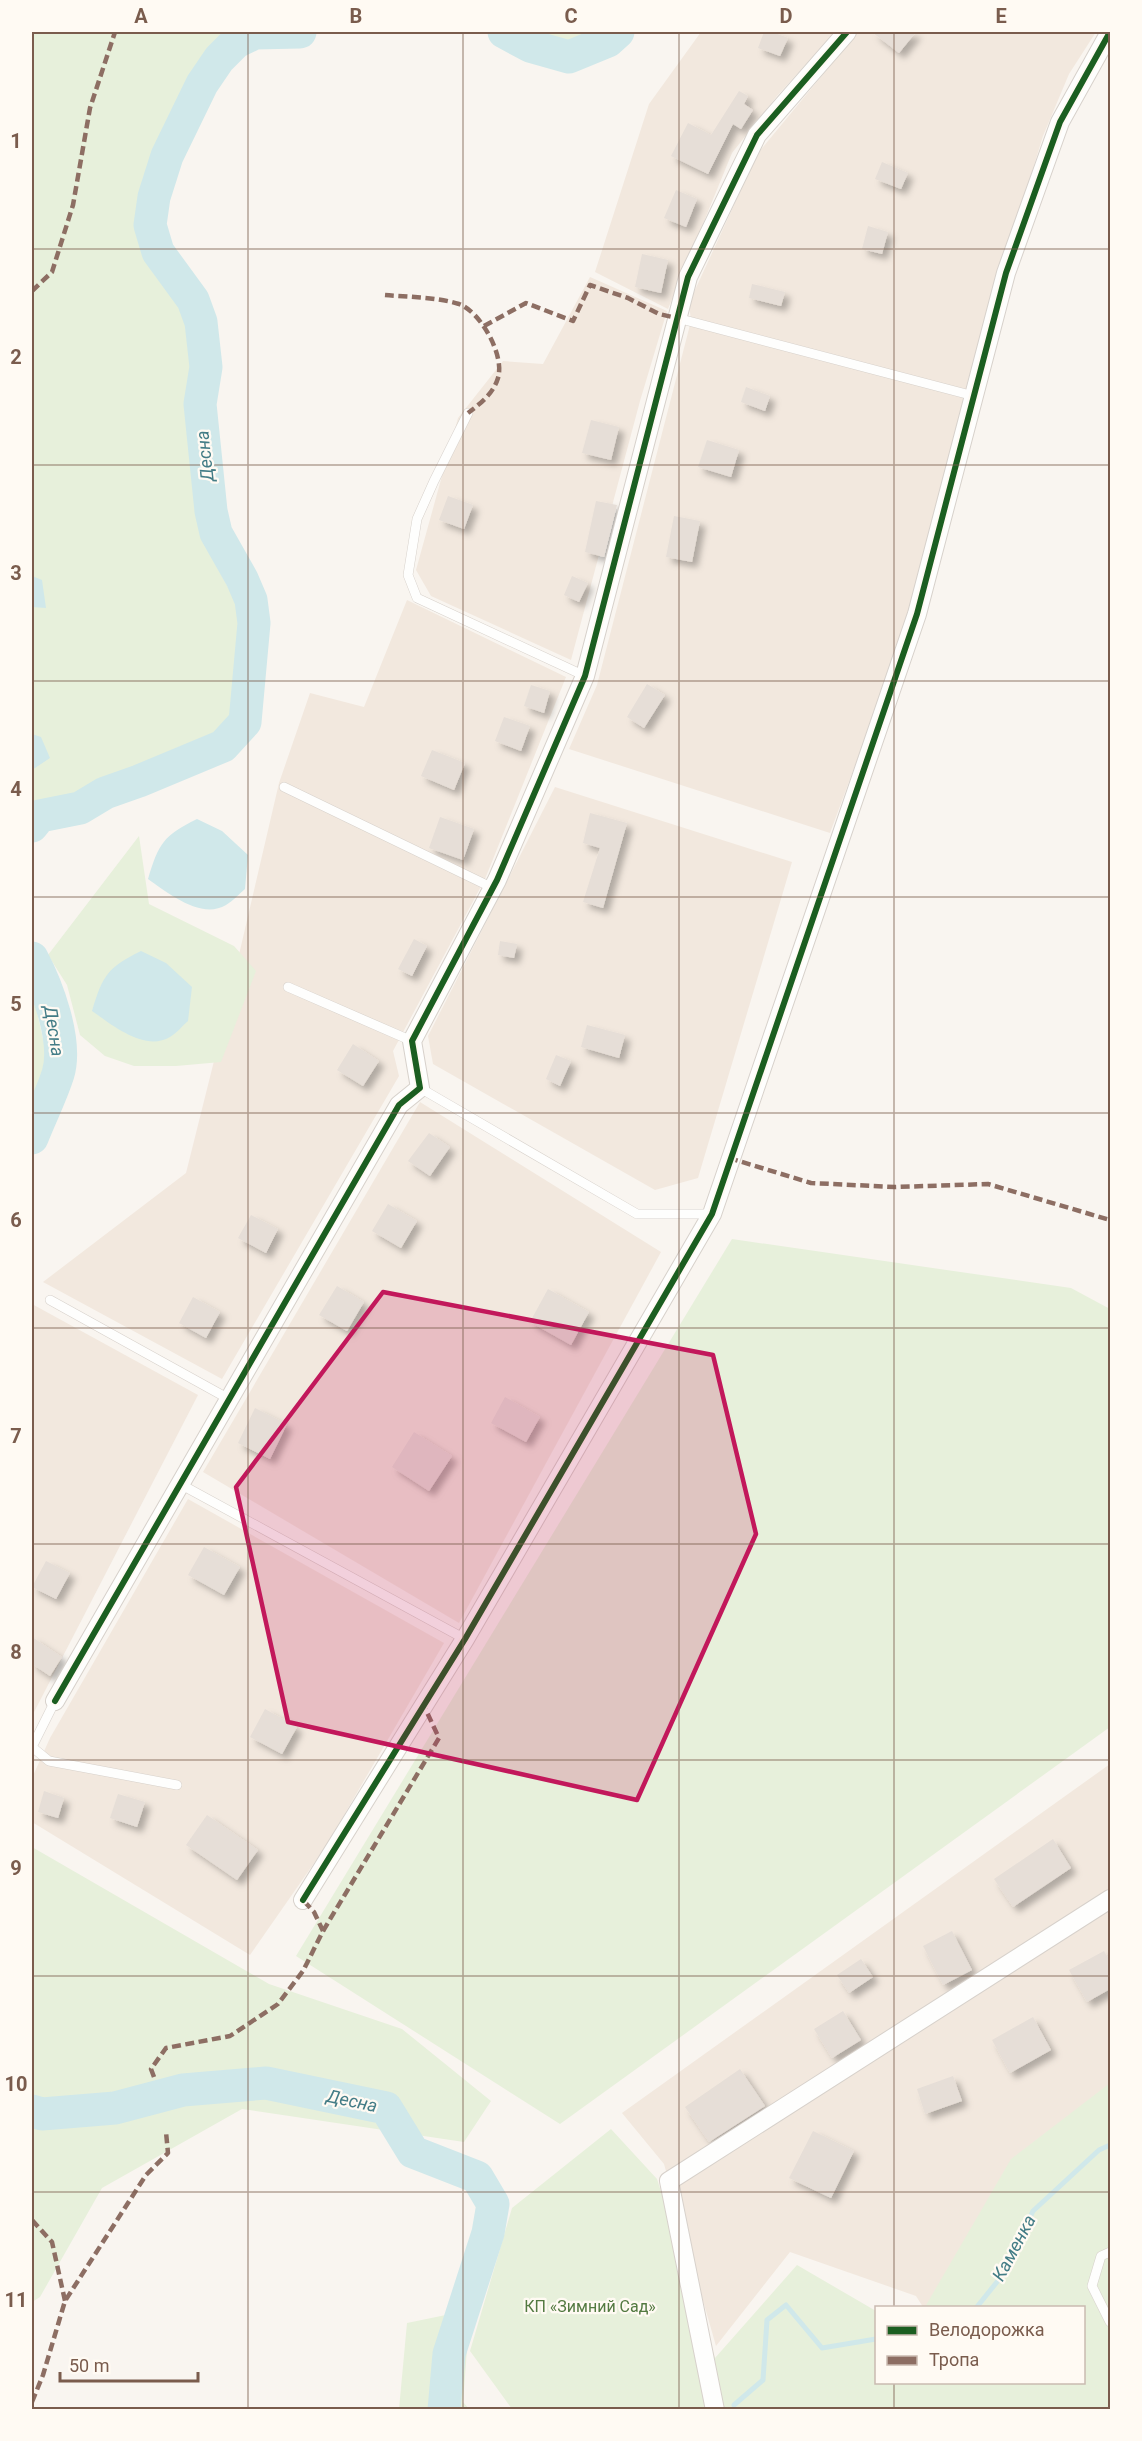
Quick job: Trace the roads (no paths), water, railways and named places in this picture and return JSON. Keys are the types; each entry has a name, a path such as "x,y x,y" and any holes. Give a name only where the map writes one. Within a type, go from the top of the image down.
{"street":[{"path":"55,1701 399,1105 420,1088 412,1041 493,888 585,676 688,277 757,135 847,32"},
{"path":"303,1900 465,1640 712,1214 917,615 1005,273 1056,133 1110,32"},
{"path":"715,2409 669,2181 1110,1899"}],"lane":[{"path":"677,318 974,396"},
{"path":"468,414 417,519 408,574 417,598 585,676"},
{"path":"284,787 493,888"},
{"path":"288,987 412,1041"},
{"path":"420,1088 637,1214 712,1214"},
{"path":"50,1300 229,1399"},
{"path":"180,1484 465,1640"},
{"path":"55,1701 32,1747 49,1761 177,1785"},
{"path":"1110,2252 1101,2256 1092,2286 1110,2322"}],"water":[{"path":"32,576 42,580 46,608 32,607"},
{"path":"32,734 41,737 50,758 32,770"},
{"path":"197,819 222,831 248,855 245,889 229,903 216,909 206,909 185,903 148,879 159,849 164,842 177,830"},
{"path":"141,951 166,963 192,987 188,1021 173,1035 160,1041 150,1041 129,1035 92,1011 103,981 108,974 121,962"}],"waterway":[{"name":"Десна","path":"32,826 40,816 80,808 105,793 223,746 245,722 254,623 251,600 216,533 211,511 200,404 206,367 201,322 193,300 158,252 150,225 154,197 167,156 202,84 219,59 236,42 255,33 300,32"},
{"name":"Десна","path":"504,32 530,46 569,57 608,41 618,32"},
{"name":"Десна","path":"32,958 49,998 60,1046 58,1074 32,1138"},
{"name":"Десна","path":"32,2111 42,2114 115,2108 183,2090 266,2083 386,2108 413,2152 477,2177 493,2204 488,2233 449,2354 444,2410"},
{"name":"Каменка","path":"978,2306 1005,2272 1033,2211 1099,2150 1110,2145"},
{"name":"Каменка","path":"734,2405 763,2380 767,2320 786,2305 822,2348 875,2339"}],"park label":[{"name":"КП «Зимний Сад»","path":"590,2306"}]}
